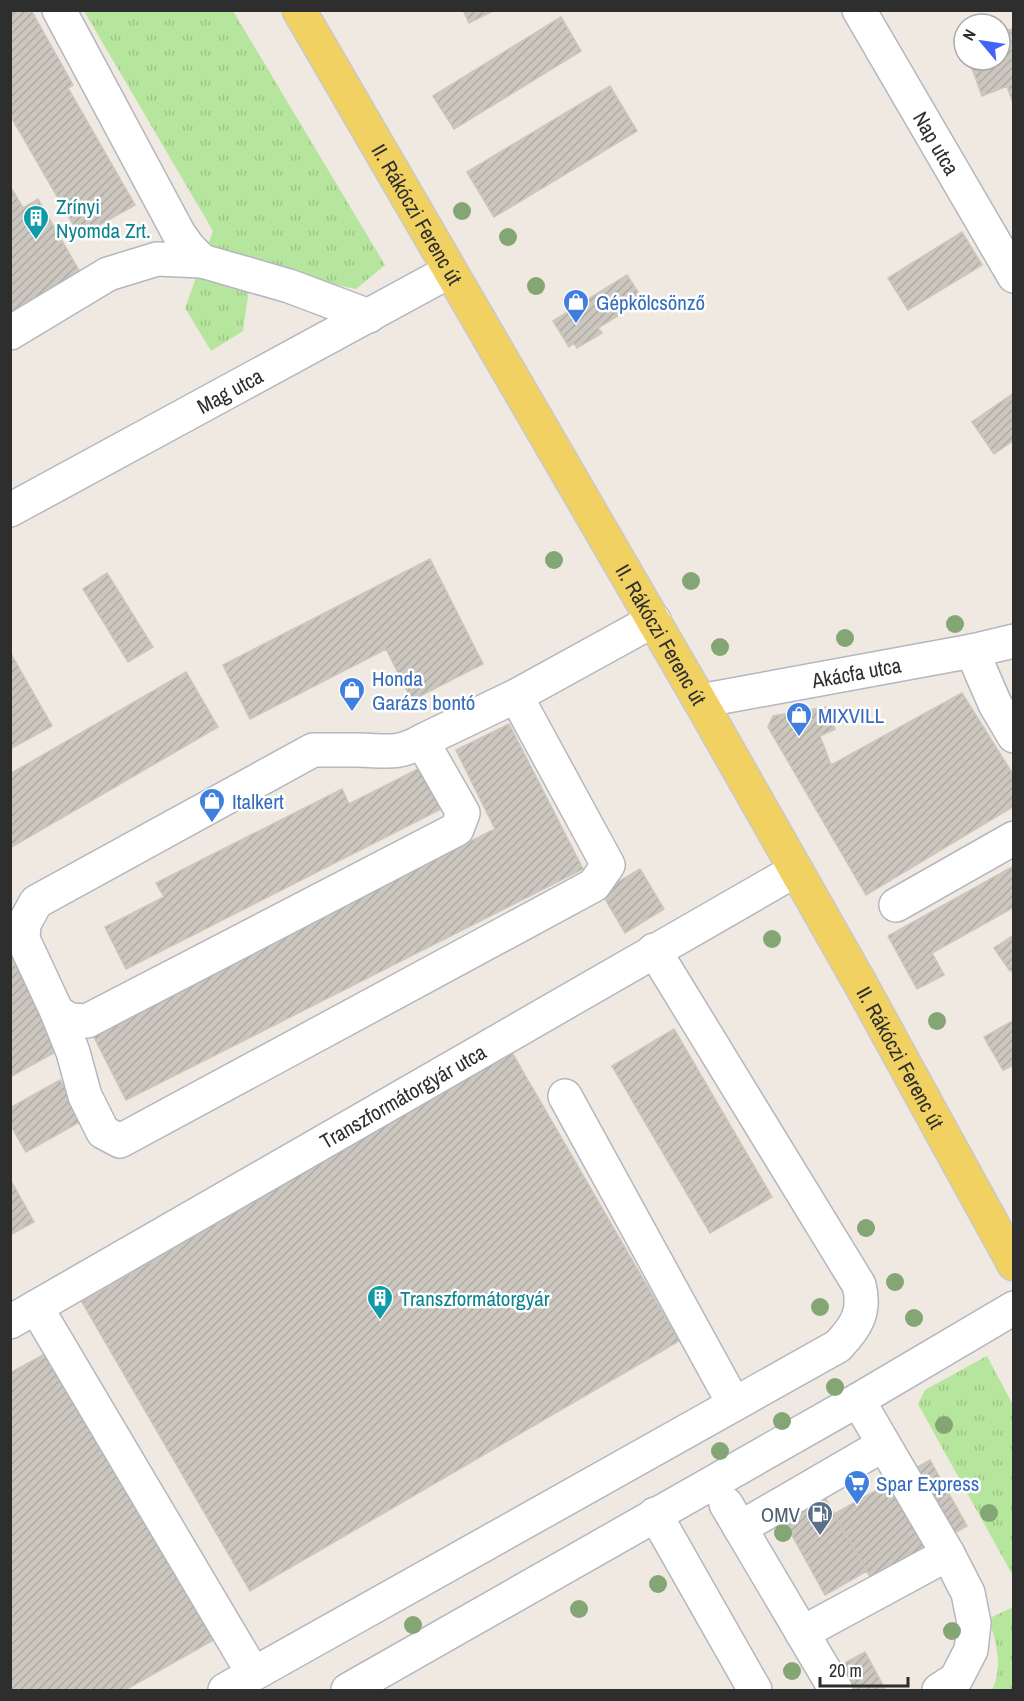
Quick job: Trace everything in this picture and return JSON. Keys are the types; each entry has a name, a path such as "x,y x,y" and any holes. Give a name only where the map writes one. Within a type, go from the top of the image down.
{"main road":[{"name":"II. Rákóczi Ferenc út","path":"299,10 654,620 796,870 1014,1264"}],"street":[{"path":"59,10 179,234 202,261"},
{"name":"Nap utca","path":"859,10 1014,276"},
{"path":"10,333 108,274 157,259 202,261 289,286 369,316"},
{"name":"Mag utca","path":"10,510 450,271"},
{"path":"516,696 608,865 594,885 120,1142 103,1132 84,1096 73,1052 23,939 24,924 36,902 313,750 359,750 387,753 410,748 516,696 654,620"},
{"name":"Akácfa utca","path":"700,701 972,651 1014,641"},
{"path":"972,651 995,704 1014,736"},
{"path":"57,1012 70,1020 87,1021 457,829 463,813 422,741"},
{"path":"896,905 1014,838"},
{"name":"Transzformátorgyár utca","path":"23,1315 796,870"},
{"path":"225,1690 838,1346 851,1333 863,1302 859,1285 654,950"},
{"path":"565,1096 734,1404"},
{"path":"348,1690 858,1400 1014,1308"},
{"path":"23,1315 253,1673"},
{"path":"858,1400 948,1554 968,1593 974,1623 971,1650 957,1679 939,1690"},
{"path":"836,1690 733,1516 884,1444"},
{"path":"655,1514 755,1690"},
{"path":"802,1632 948,1554"}],"green space":[{"path":"84,11 233,11 385,265 356,289 284,274 249,289 243,331 211,351 185,308 213,231"},
{"path":"987,1356 1013,1405 1013,1576 918,1404 925,1390"},
{"path":"1013,1607 1013,1690 992,1690 997,1673 998,1654 988,1619"}],"building":[{"path":"10,10 31,10 73,85 68,88 135,205 80,236 10,115"},
{"path":"463,10 493,10 493,11 469,23"},
{"path":"561,17 581,51 454,129 433,96"},
{"path":"1014,28 1014,106 1007,86 982,96 973,72 1012,72 1012,29"},
{"path":"610,86 637,131 494,217 467,172"},
{"name":"Zrínyi Nyomda Zrt.","path":"10,186 23,208 38,199 81,274 10,315"},
{"path":"962,232 982,265 908,310 888,278"},
{"path":"627,275 643,300 598,328 602,333 577,348 574,343 569,347 553,321"},
{"path":"1014,393 1014,440 994,454 972,422"},
{"path":"430,559 483,664 412,700 386,649 250,719 223,665"},
{"path":"107,573 153,647 128,662 83,589"},
{"path":"10,652 52,726 10,749"},
{"path":"186,672 218,727 10,848 10,774"},
{"path":"962,693 1014,776 1014,806 866,895 768,727 773,716 826,707 835,729 820,736 831,765"},
{"path":"509,724 583,869 126,1100 92,1033 495,829 456,750"},
{"path":"422,767 443,808 126,969 105,927 164,897 156,883 342,789 349,804"},
{"path":"1012,867 1014,907 932,953 944,975 917,989 888,936"},
{"path":"640,869 664,909 625,933 601,892"},
{"path":"1014,935 1014,969 1010,971 994,948"},
{"path":"10,956 61,1049 10,1077"},
{"path":"1014,1020 1014,1065 1003,1070 984,1037"},
{"path":"674,1029 772,1197 710,1233 612,1066"},
{"name":"Transzformátorgyár","path":"511,1051 679,1341 250,1591 82,1302"},
{"path":"60,1080 83,1120 26,1152 10,1124 10,1108"},
{"path":"10,1179 34,1222 10,1235"},
{"path":"54,1349 217,1638 125,1690 10,1690 10,1373"},
{"path":"930,1460 967,1526 872,1580 834,1514"},
{"name":"OMV","path":"823,1494 867,1571 825,1595 782,1517"},
{"path":"865,1652 885,1689 855,1690 841,1665"}],"place":[{"name":"Zrínyi Nyomda Zrt.","path":"36,241"},
{"name":"Gépkölcsönző","path":"576,325"},
{"name":"Honda Garázs bontó","path":"352,713"},
{"name":"MIXVILL","path":"799,738"},
{"name":"Italkert","path":"212,824"},
{"name":"Transzformátorgyár","path":"380,1321"},
{"name":"Spar Express","path":"857,1506"},
{"name":"OMV","path":"820,1537"}]}
